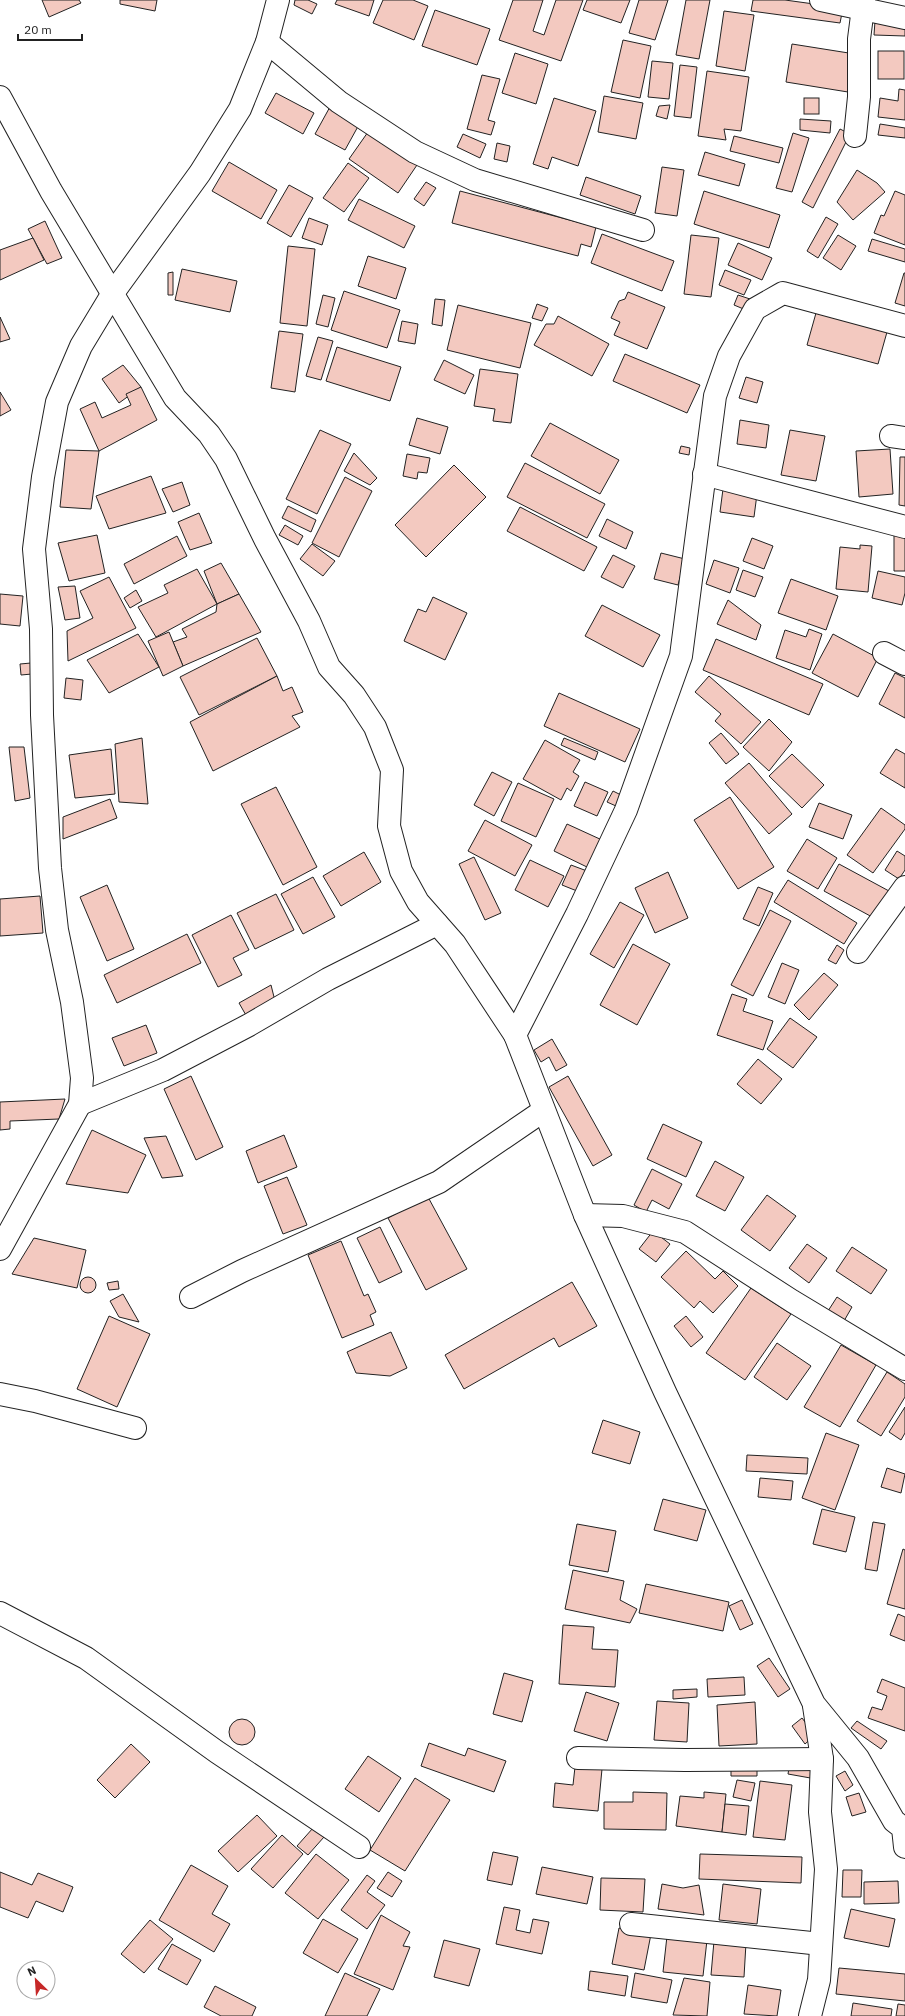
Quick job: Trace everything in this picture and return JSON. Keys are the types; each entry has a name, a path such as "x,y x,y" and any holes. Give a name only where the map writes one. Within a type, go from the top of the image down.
{"street":[{"path":"0,1249 80,1104 82,1078 72,1002 58,930 50,868 42,715 41,629 34,548 43,477 57,402 82,346 113,293 200,173 240,109 268,42 278,0"},
{"path":"821,0 863,4 905,18"},
{"path":"855,136 860,97 859,39 863,4"},
{"path":"268,42 339,102 415,152 475,180 643,230"},
{"path":"0,97 51,191 175,398 209,434 226,458 265,540 309,621 329,667 354,695 375,727 392,770 389,826 401,871 418,902 455,944 514,1034 584,1215 665,1392 814,1704 858,1758 894,1821 903,1828 905,1847"},
{"path":"514,1034 577,914 626,810 681,656 715,396 729,356 755,308 783,293 905,326"},
{"path":"704,474 905,527"},
{"path":"884,653 905,664"},
{"path":"858,952 905,887"},
{"path":"80,1104 164,1070 328,979 438,924"},
{"path":"191,1297 242,1271 439,1182 543,1111"},
{"path":"584,1215 623,1216 685,1232 792,1301 905,1369"},
{"path":"0,1394 35,1401 135,1428"},
{"path":"0,1613 86,1658 217,1752 359,1847"},
{"path":"810,2016 819,1980 826,1869 820,1812 822,1759 814,1704"},
{"path":"578,1758 685,1760 822,1759"},
{"path":"631,1924 821,1944"}],"building":[{"path":"42,0 79,0 81,3 49,17"},
{"path":"120,0 157,0 155,11 120,4"},
{"path":"295,0 308,0 317,4 312,14 294,5"},
{"path":"337,0 374,0 369,16 335,4"},
{"path":"383,0 413,0 428,6 414,40 373,23"},
{"path":"513,0 543,0 533,31 544,35 556,0 583,0 561,61 499,40"},
{"path":"587,0 630,0 621,23 583,10"},
{"path":"639,0 668,0 655,40 629,33"},
{"path":"686,0 710,0 699,59 676,55"},
{"path":"753,0 785,0 843,8 840,23 751,11"},
{"path":"435,10 490,29 477,65 422,46"},
{"path":"724,11 754,15 745,71 716,66"},
{"path":"875,21 905,23 905,36 874,35"},
{"path":"623,40 651,46 640,98 611,92"},
{"path":"792,44 855,54 848,92 786,82"},
{"path":"878,51 904,51 904,79 878,79"},
{"path":"515,53 548,64 536,104 502,93"},
{"path":"652,61 673,63 669,99 648,97"},
{"path":"680,65 697,67 691,118 674,116"},
{"path":"707,71 749,77 741,131 724,129 726,140 698,136"},
{"path":"482,75 500,79 488,120 495,122 491,135 467,129"},
{"path":"899,89 905,90 905,120 878,117 880,98 898,101"},
{"path":"276,93 314,113 303,134 265,113"},
{"path":"604,96 643,103 636,139 598,132"},
{"path":"554,98 596,111 578,166 552,157 548,169 533,164"},
{"path":"804,98 819,98 819,114 804,114"},
{"path":"331,105 361,121 345,150 315,134"},
{"path":"670,105 667,119 656,116 659,106"},
{"path":"800,119 831,121 830,133 800,130"},
{"path":"880,124 905,128 905,138 878,135"},
{"path":"840,129 850,134 813,208 802,202"},
{"path":"368,132 417,165 398,193 349,159"},
{"path":"793,133 809,138 792,192 776,188"},
{"path":"463,134 486,144 480,158 457,147"},
{"path":"734,136 783,148 779,163 730,151"},
{"path":"497,143 510,146 507,162 494,159"},
{"path":"705,152 745,164 739,186 698,175"},
{"path":"229,162 277,190 261,219 212,191"},
{"path":"348,163 369,178 344,212 323,198"},
{"path":"662,167 684,170 677,216 655,213"},
{"path":"857,170 877,183 885,192 853,220 837,202"},
{"path":"586,177 641,196 635,214 580,195"},
{"path":"426,182 436,188 424,206 414,199"},
{"path":"289,185 313,198 291,237 267,223"},
{"path":"460,191 596,227 591,247 581,244 578,256 452,223"},
{"path":"704,191 780,215 769,248 694,224"},
{"path":"895,191 905,195 905,245 874,233 881,215 884,216"},
{"path":"359,199 415,226 404,248 348,220"},
{"path":"826,217 838,224 818,258 807,251"},
{"path":"309,218 328,225 322,245 302,238"},
{"path":"45,221 62,258 47,264 28,229"},
{"path":"602,234 674,261 662,291 591,263"},
{"path":"691,235 719,238 711,297 684,294"},
{"path":"838,235 856,246 841,270 823,258"},
{"path":"33,238 44,260 0,280 0,250"},
{"path":"872,239 905,249 905,262 868,251"},
{"path":"738,243 772,258 762,280 728,265"},
{"path":"288,246 315,249 307,326 280,323"},
{"path":"368,256 406,268 396,299 358,286"},
{"path":"182,269 237,281 230,312 175,300"},
{"path":"725,270 751,280 744,295 719,285"},
{"path":"173,272 173,295 168,295 168,273"},
{"path":"905,273 905,306 895,303"},
{"path":"344,291 400,310 387,348 331,330"},
{"path":"628,292 665,307 647,349 614,335 620,322 611,318 619,301 625,299"},
{"path":"323,295 335,298 328,327 316,324"},
{"path":"738,295 750,299 746,310 734,305"},
{"path":"435,299 445,300 442,326 432,324"},
{"path":"537,304 548,308 542,321 532,318"},
{"path":"458,305 531,323 520,368 447,350"},
{"path":"816,313 887,332 878,364 807,345"},
{"path":"558,316 609,344 592,376 534,345 546,324 554,324"},
{"path":"0,317 10,339 0,342"},
{"path":"402,321 418,324 415,344 398,341"},
{"path":"279,331 303,334 295,392 271,388"},
{"path":"318,337 333,341 321,380 306,376"},
{"path":"337,347 401,367 390,401 326,381"},
{"path":"625,354 700,385 687,413 613,381"},
{"path":"444,360 474,375 465,394 434,380"},
{"path":"123,365 141,387 119,403 102,379"},
{"path":"480,369 518,374 511,423 493,421 495,409 474,406"},
{"path":"746,377 763,382 757,403 739,398"},
{"path":"141,387 157,420 99,451 80,409 95,402 102,418 131,405 126,394"},
{"path":"0,392 11,410 0,416"},
{"path":"417,418 448,427 440,454 409,445"},
{"path":"740,420 769,425 766,448 737,444"},
{"path":"550,423 619,460 600,494 531,456"},
{"path":"320,430 351,444 317,514 286,499"},
{"path":"790,430 825,436 816,481 781,475"},
{"path":"681,446 690,448 689,455 679,453"},
{"path":"890,449 893,494 859,497 856,451"},
{"path":"66,450 99,451 91,509 60,507"},
{"path":"354,453 377,478 370,485 344,471"},
{"path":"407,454 430,458 427,473 418,472 417,479 403,476"},
{"path":"900,457 905,457 905,506 899,505"},
{"path":"525,463 605,504 587,538 507,497"},
{"path":"454,465 486,497 426,557 395,525"},
{"path":"151,476 166,513 109,529 96,496"},
{"path":"345,477 372,491 339,557 312,543"},
{"path":"182,482 190,505 173,512 162,489"},
{"path":"723,489 757,494 754,517 720,512"},
{"path":"288,506 316,520 311,532 282,518"},
{"path":"520,507 597,547 584,571 507,531"},
{"path":"199,513 212,543 190,550 178,522"},
{"path":"607,519 633,532 626,549 599,536"},
{"path":"285,525 303,536 298,545 279,535"},
{"path":"894,531 905,532 905,571 894,571"},
{"path":"97,535 105,573 69,581 58,543"},
{"path":"177,536 187,556 134,584 124,564"},
{"path":"752,538 773,546 764,569 743,561"},
{"path":"312,544 335,561 323,576 300,559"},
{"path":"860,545 872,546 868,592 836,589 840,547 860,549"},
{"path":"661,553 685,559 678,585 654,579"},
{"path":"613,555 635,566 623,588 601,577"},
{"path":"714,560 739,568 730,593 706,584"},
{"path":"221,563 239,594 217,604 204,571"},
{"path":"197,569 217,604 156,637 138,607 168,593 164,585"},
{"path":"743,570 763,577 755,597 736,590"},
{"path":"878,571 905,577 905,593 902,605 872,598"},
{"path":"109,577 136,628 68,661 67,631 93,618 80,591"},
{"path":"791,579 838,596 826,630 778,613"},
{"path":"75,586 80,618 65,620 58,587"},
{"path":"136,590 142,601 130,608 124,598"},
{"path":"0,594 23,596 20,626 0,624"},
{"path":"239,594 261,632 183,666 173,642 187,637 182,629 216,612 217,604"},
{"path":"433,597 467,613 445,660 404,641 418,609 426,612"},
{"path":"728,600 761,625 756,640 717,624"},
{"path":"602,605 660,635 643,667 585,636"},
{"path":"809,629 822,634 810,670 776,658 785,630 806,637"},
{"path":"169,632 183,666 163,676 148,641"},
{"path":"138,634 159,667 109,693 87,660"},
{"path":"833,634 878,658 858,697 812,673"},
{"path":"257,638 277,676 199,715 180,677"},
{"path":"716,639 823,684 809,715 703,670"},
{"path":"31,663 32,674 21,675 20,664"},
{"path":"895,673 905,678 905,718 879,704"},
{"path":"277,676 283,691 292,687 303,712 292,716 300,727 213,771 190,722"},
{"path":"709,676 761,722 741,744 715,721 721,714 695,692"},
{"path":"66,678 83,680 81,700 64,698"},
{"path":"559,693 640,729 625,762 544,726"},
{"path":"769,719 792,742 769,771 743,747"},
{"path":"721,733 739,754 726,764 709,743"},
{"path":"142,738 148,804 119,802 115,744"},
{"path":"564,738 598,752 595,760 561,745"},
{"path":"545,740 580,760 573,772 579,776 571,791 567,788 561,800 523,779"},
{"path":"9,747 24,747 30,798 15,801"},
{"path":"111,749 115,794 75,798 69,755"},
{"path":"896,749 905,754 905,788 880,773"},
{"path":"792,754 824,785 802,808 769,776"},
{"path":"749,763 792,814 769,834 725,783"},
{"path":"492,772 512,782 494,816 474,805"},
{"path":"585,782 608,792 597,816 574,806"},
{"path":"518,783 554,799 536,837 501,821"},
{"path":"276,787 317,867 283,885 241,804"},
{"path":"613,791 621,795 616,806 607,802"},
{"path":"730,797 774,867 738,889 694,820"},
{"path":"110,799 117,818 63,839 63,817"},
{"path":"819,803 852,815 843,839 809,827"},
{"path":"881,808 905,825 905,829 873,873 847,855"},
{"path":"485,820 532,845 515,876 468,851"},
{"path":"567,824 602,840 589,868 554,851"},
{"path":"807,839 837,858 818,889 787,871"},
{"path":"897,851 905,856 905,870 899,879 885,870"},
{"path":"364,852 381,882 341,906 323,876"},
{"path":"474,857 501,913 485,920 459,864"},
{"path":"530,860 564,876 548,907 515,890"},
{"path":"839,864 889,891 874,918 824,891"},
{"path":"571,865 587,871 577,891 562,885"},
{"path":"668,872 688,918 655,933 635,888"},
{"path":"313,877 335,917 303,934 281,894"},
{"path":"788,880 857,923 844,944 774,902"},
{"path":"107,885 134,949 107,961 80,897"},
{"path":"758,887 773,893 759,926 743,919"},
{"path":"276,894 294,930 255,949 237,913"},
{"path":"40,896 43,933 0,936 0,899"},
{"path":"620,902 644,915 614,968 590,954"},
{"path":"770,910 791,921 753,996 731,985"},
{"path":"231,915 249,950 233,958 242,975 218,987 192,935"},
{"path":"187,934 201,963 117,1003 104,975"},
{"path":"633,944 670,964 637,1025 600,1005"},
{"path":"837,945 844,950 836,964 828,960"},
{"path":"782,963 799,970 785,1004 768,997"},
{"path":"824,973 838,985 809,1020 794,1005"},
{"path":"271,985 275,1001 247,1017 239,1003"},
{"path":"732,994 747,999 743,1011 773,1021 763,1050 717,1035"},
{"path":"790,1018 817,1037 793,1068 767,1049"},
{"path":"146,1025 157,1053 124,1066 112,1038"},
{"path":"552,1039 567,1065 556,1071 549,1057 541,1062 534,1050"},
{"path":"758,1059 782,1079 761,1104 737,1084"},
{"path":"191,1076 223,1147 196,1160 164,1089"},
{"path":"568,1076 612,1155 593,1166 549,1087"},
{"path":"65,1099 59,1119 10,1121 10,1129 0,1130 0,1102"},
{"path":"663,1124 702,1142 686,1177 647,1159"},
{"path":"92,1130 146,1155 128,1193 66,1184"},
{"path":"284,1135 297,1167 258,1183 246,1151"},
{"path":"166,1136 183,1176 162,1178 144,1138"},
{"path":"715,1161 744,1177 725,1211 696,1196"},
{"path":"652,1169 682,1184 669,1209 652,1200 646,1212 634,1205"},
{"path":"287,1177 307,1225 283,1234 264,1186"},
{"path":"767,1195 796,1216 770,1251 741,1230"},
{"path":"428,1197 467,1269 426,1290 388,1218"},
{"path":"380,1227 402,1272 379,1283 357,1238"},
{"path":"653,1231 670,1244 656,1262 639,1249"},
{"path":"34,1238 86,1250 77,1288 12,1274"},
{"path":"341,1241 364,1296 368,1294 376,1312 370,1315 374,1325 342,1338 308,1255"},
{"path":"807,1244 827,1258 809,1283 789,1268"},
{"path":"852,1247 887,1270 871,1294 836,1271"},
{"path":"686,1251 715,1279 723,1271 738,1286 713,1313 700,1301 694,1308 661,1277"},
{"path":"85,1277 91,1277 96,1282 94,1291 91,1293 85,1293 80,1288 80,1282"},
{"path":"118,1281 119,1289 109,1290 107,1283"},
{"path":"572,1282 597,1326 559,1347 554,1338 464,1389 445,1355"},
{"path":"751,1288 791,1314 745,1380 706,1353"},
{"path":"123,1294 139,1322 119,1317 110,1301"},
{"path":"837,1297 852,1307 844,1321 828,1311"},
{"path":"109,1316 150,1334 117,1407 77,1389"},
{"path":"686,1316 703,1337 691,1347 674,1326"},
{"path":"391,1332 407,1368 390,1376 356,1373 347,1352"},
{"path":"777,1343 811,1366 787,1400 754,1377"},
{"path":"841,1345 876,1365 840,1427 804,1407"},
{"path":"887,1372 905,1384 905,1397 881,1436 857,1421"},
{"path":"905,1407 905,1433 901,1440 889,1432"},
{"path":"603,1420 640,1432 630,1464 592,1453"},
{"path":"826,1433 859,1445 835,1510 802,1498"},
{"path":"747,1455 808,1458 807,1474 746,1471"},
{"path":"887,1468 905,1474 901,1493 881,1487"},
{"path":"760,1478 793,1481 791,1500 758,1497"},
{"path":"663,1499 706,1510 697,1541 654,1530"},
{"path":"822,1509 855,1517 846,1552 813,1544"},
{"path":"873,1522 885,1524 877,1571 865,1569"},
{"path":"577,1524 616,1531 608,1572 569,1565"},
{"path":"903,1549 905,1550 905,1609 887,1604"},
{"path":"573,1570 624,1581 620,1600 637,1609 630,1623 565,1609"},
{"path":"646,1584 729,1602 723,1631 639,1613"},
{"path":"742,1600 753,1624 740,1630 729,1606"},
{"path":"898,1614 905,1617 905,1641 890,1635"},
{"path":"563,1625 594,1627 592,1649 618,1650 615,1687 559,1684"},
{"path":"769,1658 790,1689 778,1697 757,1666"},
{"path":"504,1673 533,1681 522,1722 493,1714"},
{"path":"744,1677 745,1695 708,1697 707,1679"},
{"path":"882,1679 905,1688 905,1731 868,1718 872,1707 882,1710 887,1696 877,1692"},
{"path":"697,1689 697,1697 673,1699 673,1690"},
{"path":"586,1692 619,1703 607,1741 574,1731"},
{"path":"657,1701 689,1703 687,1742 654,1740"},
{"path":"755,1702 757,1744 719,1746 717,1705"},
{"path":"802,1718 815,1735 805,1744 792,1726"},
{"path":"242,1719 251,1723 255,1732 251,1741 242,1745 233,1741 229,1732 233,1723"},
{"path":"857,1721 887,1741 881,1749 851,1728"},
{"path":"429,1743 465,1756 468,1748 506,1761 494,1792 421,1766"},
{"path":"131,1744 150,1762 115,1798 97,1780"},
{"path":"368,1756 401,1778 379,1812 345,1789"},
{"path":"790,1762 818,1766 816,1779 788,1774"},
{"path":"757,1765 757,1776 731,1776 731,1766"},
{"path":"575,1767 602,1769 598,1811 553,1807 555,1783 573,1785"},
{"path":"845,1771 853,1785 845,1791 836,1776"},
{"path":"415,1778 450,1800 405,1871 370,1850"},
{"path":"737,1780 755,1783 751,1801 733,1797"},
{"path":"760,1781 792,1785 785,1840 753,1837"},
{"path":"633,1792 667,1793 666,1830 604,1829 604,1802 633,1802"},
{"path":"704,1792 726,1794 722,1832 676,1826 680,1796 704,1798"},
{"path":"859,1793 866,1812 852,1816 846,1797"},
{"path":"725,1804 749,1806 746,1835 722,1832"},
{"path":"257,1815 277,1836 238,1872 218,1851"},
{"path":"313,1828 324,1837 308,1855 297,1846"},
{"path":"282,1835 303,1854 273,1888 251,1869"},
{"path":"493,1852 518,1857 512,1885 487,1880"},
{"path":"316,1854 349,1880 318,1919 285,1893"},
{"path":"700,1854 802,1857 801,1883 699,1879"},
{"path":"191,1865 228,1886 212,1914 230,1924 214,1952 159,1920"},
{"path":"542,1867 593,1877 587,1904 536,1894"},
{"path":"843,1870 862,1870 861,1897 842,1897"},
{"path":"0,1872 32,1885 38,1873 73,1887 63,1912 36,1901 28,1918 0,1907"},
{"path":"388,1872 402,1881 392,1897 377,1888"},
{"path":"367,1875 375,1881 367,1892 385,1905 367,1929 341,1910"},
{"path":"601,1878 645,1879 643,1912 600,1910"},
{"path":"898,1881 899,1903 864,1904 864,1882"},
{"path":"662,1884 683,1888 699,1885 704,1915 658,1909"},
{"path":"723,1884 761,1889 757,1924 719,1920"},
{"path":"504,1907 520,1910 516,1930 530,1933 533,1919 549,1922 542,1954 496,1944"},
{"path":"851,1909 895,1919 889,1947 844,1938"},
{"path":"381,1915 410,1932 403,1946 410,1947 393,1990 354,1974"},
{"path":"323,1919 358,1939 338,1973 303,1953"},
{"path":"150,1920 173,1939 144,1973 121,1954"},
{"path":"619,1928 651,1934 644,1970 612,1964"},
{"path":"667,1936 707,1940 703,1976 663,1972"},
{"path":"444,1940 480,1949 469,1986 434,1977"},
{"path":"714,1941 746,1943 744,1977 711,1975"},
{"path":"172,1944 201,1960 187,1985 158,1969"},
{"path":"839,1968 905,1974 905,2001 836,1994"},
{"path":"590,1971 628,1976 625,1996 588,1990"},
{"path":"345,1973 380,1989 367,2016 325,2016"},
{"path":"635,1973 672,1980 667,2003 631,1997"},
{"path":"684,1978 710,1982 707,2016 673,2015"},
{"path":"748,1985 781,1990 777,2016 744,2014"},
{"path":"215,1986 256,2007 252,2016 221,2016 204,2007"},
{"path":"853,2003 892,2009 891,2016 851,2016"},
{"path":"898,2004 905,2005 905,2016 896,2016"}]}
